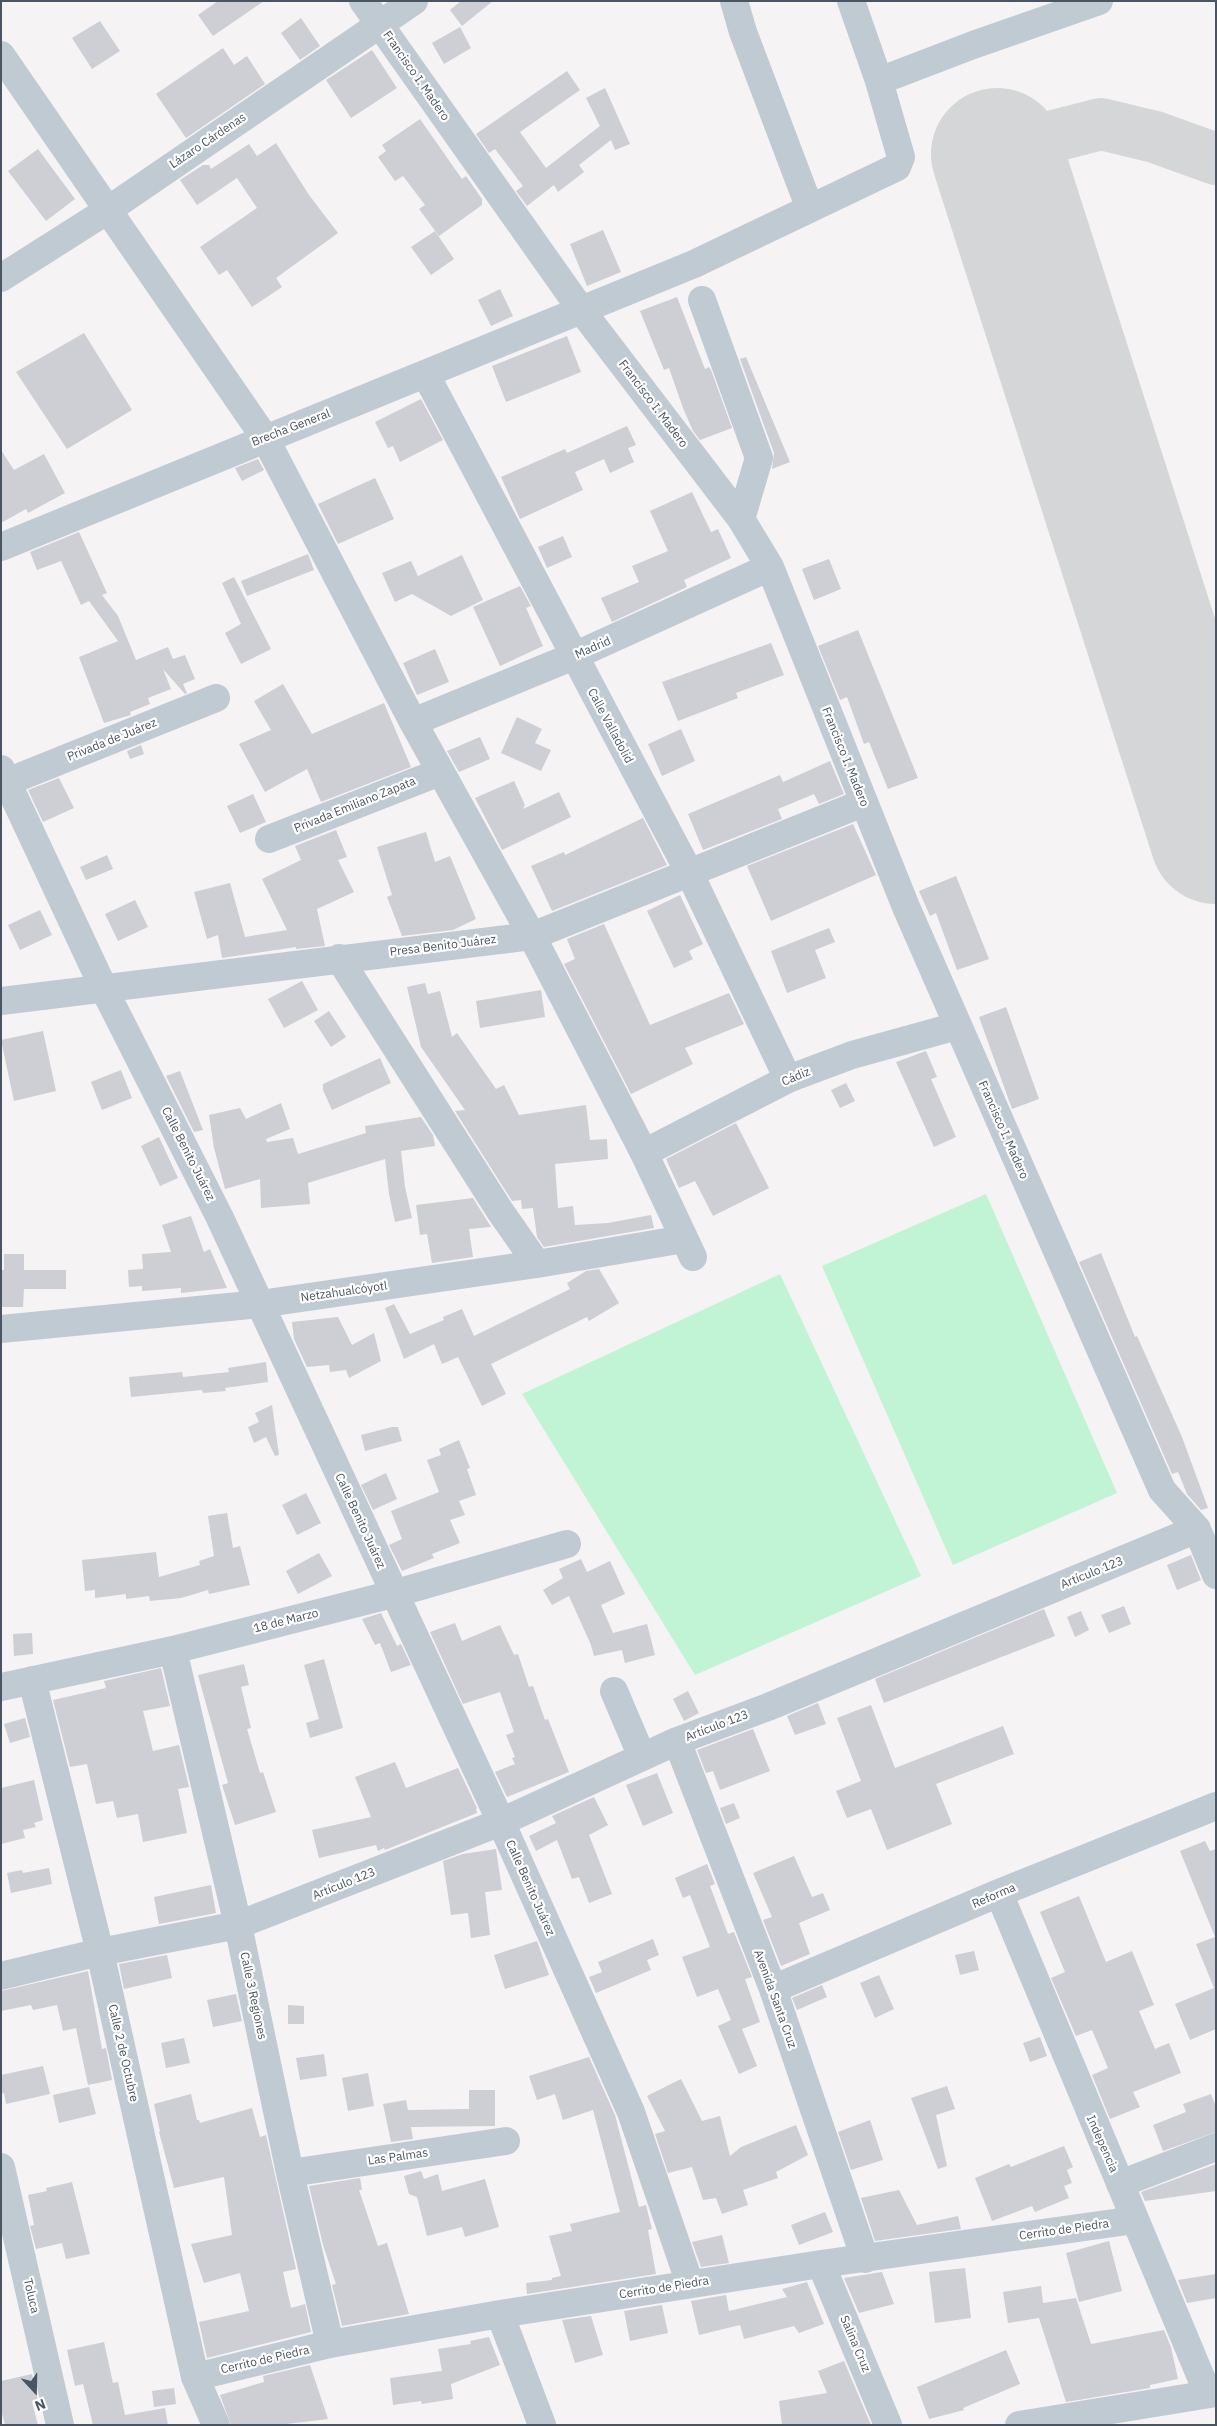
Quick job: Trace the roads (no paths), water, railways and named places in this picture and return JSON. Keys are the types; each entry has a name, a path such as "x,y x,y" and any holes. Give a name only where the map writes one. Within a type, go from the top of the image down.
{"street":[{"name":"Francisco I. Madero","path":"363,1 582,311 741,519 770,567 863,803 957,1026 1162,1490 1197,1529 1216,1575"},
{"name":"Lázaro Cárdenas","path":"1,278 108,210 414,1"},
{"path":"734,1 743,32 810,209"},
{"name":"Brecha General","path":"1,547 694,264 896,166 901,157 879,81 851,1"},
{"path":"879,81 1061,7 1099,1"},
{"path":"1,54 265,438 413,722 532,936 644,1153"},
{"path":"702,300 759,458 741,519"},
{"name":"Calle Valladolid","path":"426,375 689,872 788,1079"},
{"name":"Madrid","path":"413,722 574,656 770,567"},
{"name":"Privada de Juárez","path":"4,775 216,698"},
{"name":"Privada Emiliano Zapata","path":"269,839 440,772"},
{"name":"Calle Benito Juárez","path":"4,775 104,989 220,1218 501,1822 631,2112 690,2284"},
{"name":"Presa Benito Juárez","path":"1,1001 339,958 532,936 863,803"},
{"path":"339,958 500,1211 537,1264"},
{"name":"Cádiz","path":"644,1153 788,1079 852,1055 957,1026"},
{"name":"Netzahualcóyotl","path":"1,1329 260,1304 537,1264 688,1248 644,1153"},
{"name":"Artículo 123","path":"1,1976 100,1952 238,1926 501,1822 676,1742 768,1707 1197,1529"},
{"name":"18 de Marzo","path":"1,1687 173,1650 394,1594 567,1544"},
{"name":"Calle 3 Regiones","path":"173,1650 238,1926 290,2174 330,2344"},
{"name":"Calle 2 de Octubre","path":"32,1680 100,1952 196,2376 216,2425"},
{"path":"614,1691 642,1757"},
{"name":"Avenida Santa Cruz","path":"676,1742 773,1990 865,2259"},
{"name":"Reforma","path":"773,1990 999,1893 1216,1806"},
{"name":"Indepencia","path":"999,1893 1135,2220 1212,2394"},
{"name":"Las Palmas","path":"290,2174 506,2141"},
{"path":"1120,2184 1216,2147"},
{"name":"Toluca","path":"1,2167 60,2425"},
{"name":"Cerrito de Piedra","path":"196,2376 330,2344 500,2314 821,2264 1135,2220"},
{"name":"Salina Cruz","path":"821,2264 888,2425"},
{"path":"500,2314 542,2425"},
{"path":"1019,2425 1212,2394"}]}
